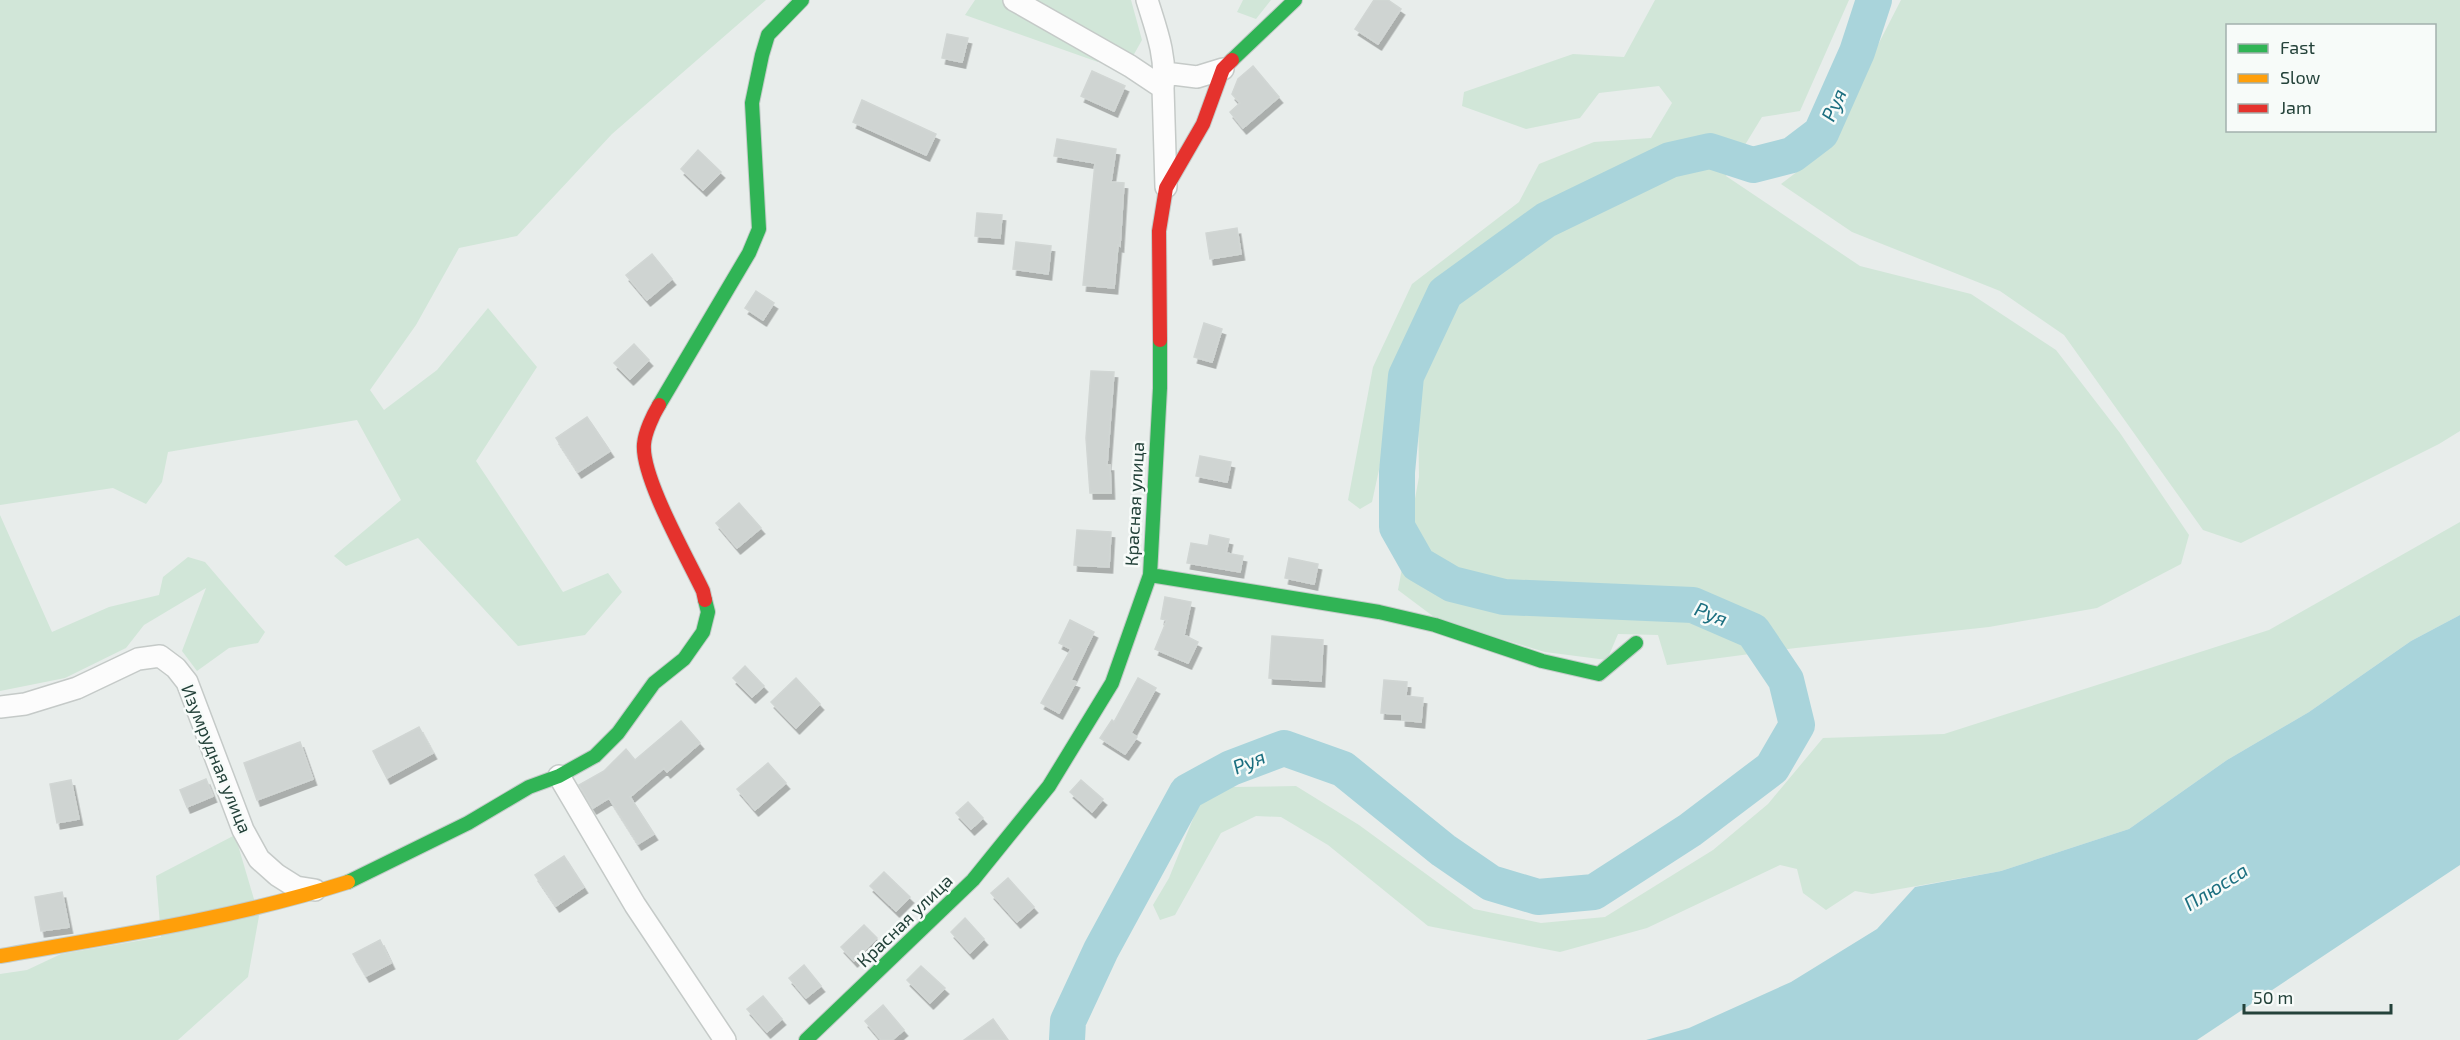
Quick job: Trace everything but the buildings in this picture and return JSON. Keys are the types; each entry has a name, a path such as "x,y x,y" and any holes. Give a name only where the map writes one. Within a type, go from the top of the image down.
{"street":[{"path":"0,956 161,928 321,891 355,880 468,823 529,788 559,776 595,756 654,683 684,659 703,632 708,612 703,591 653,486 645,461 644,443 656,409 749,253 759,229 752,104 768,35 796,3 802,0"},
{"path":"1014,0 1130,66 1164,81 1197,77 1223,69"},
{"path":"1147,0 1162,50 1166,188"},
{"name":"Красная улица","path":"806,1040 973,880 1049,786 1112,684 1150,575 1160,388 1159,231 1166,188 1203,124 1223,69 1295,0"},
{"path":"1150,575 1379,612 1435,625 1542,661 1599,674 1635,643"},
{"name":"Изумрудная улица","path":"0,708 25,704 77,688 138,659 160,656 176,668 187,682 243,830 259,859 277,875 296,887 321,891"},
{"path":"559,776 635,905 725,1040"}],"green space":[{"path":"0,0 766,0 612,134 517,236 459,248 416,325 370,390 384,410 437,370 488,308 537,367 476,461 563,592 608,573 622,592 585,635 518,646 418,538 346,566 334,556 401,500 357,420 168,452 162,482 146,504 113,488 0,505"},
{"path":"975,0 1131,0 1142,40 1133,56 1098,62 965,15"},
{"path":"1243,0 1271,0 1256,19 1237,12"},
{"path":"1655,0 1849,0 1800,111 1762,117 1726,176 1860,266 1971,294 2056,350 2120,433 2189,535 2181,564 2097,608 1989,627 1667,665 1658,635 1618,634 1607,660 1545,652 1438,620 1398,590 1419,477 1418,402 1399,406 1385,442 1372,502 1360,509 1348,500 1373,367 1412,284 1519,202 1539,164 1594,142 1651,138 1672,103 1659,86 1599,93 1580,118 1526,129 1462,106 1464,92 1573,54 1624,57"},
{"path":"1901,0 2460,0 2460,431 2439,444 2241,543 2203,530 2064,335 2000,291 1852,232 1781,184 1823,152"},
{"path":"0,515 52,632 109,607 159,595 163,577 188,557 205,562 265,632 258,643 229,648 197,671 182,651 206,588 144,625 126,648 65,678 0,691"},
{"path":"2460,522 2460,615 2411,641 2309,712 2227,760 2129,829 2001,871 1872,894 1855,891 1826,910 1803,893 1797,869 1780,865 1647,928 1560,952 1428,926 1328,845 1281,817 1256,816 1221,833 1175,915 1160,920 1153,905 1169,878 1199,804 1232,787 1296,786 1359,825 1474,909 1541,923 1605,917 1713,850 1768,804 1823,738 1944,734 2269,630"},
{"path":"235,835 259,916 248,977 178,1040 0,1040 0,974 27,970 61,954 161,937 156,876"}],"water":[{"name":"Плюсса","path":"2460,615 2460,865 2197,1040 1646,1040 1689,1028 1791,982 1877,929 1915,887 2001,871 2129,829 2227,760 2309,712 2411,641"}],"waterway":[{"name":"Руя","path":"1067,1040 1068,1021 1101,950 1187,792 1231,768 1284,748 1343,769 1443,850 1491,883 1538,897 1594,892 1690,830 1772,768 1797,725 1786,680 1753,631 1693,605 1504,597 1452,584 1418,564 1397,527 1397,472 1406,376 1445,293 1546,220 1670,160 1710,151 1753,165 1792,155 1821,133 1857,52 1874,0"}],"traffic: fast":[{"path":"659,405 749,253 759,229 752,103 768,35 802,0"},
{"path":"1232,60 1295,0"},
{"path":"806,1040 973,880 1049,786 1112,683 1150,575 1160,388 1160,340"},
{"path":"1150,575 1379,612 1435,625 1542,661 1599,674 1636,643"},
{"path":"348,882 468,823 529,787 559,776 595,756 618,733 654,683 684,659 703,632 708,612 705,600"}],"traffic: slow":[{"path":"0,956 219,916 348,882"}],"traffic: jam":[{"path":"1160,340 1159,231 1166,188 1203,124 1223,69 1232,60"},
{"path":"659,405 646,434 645,458 657,497 703,591 705,600"}]}
